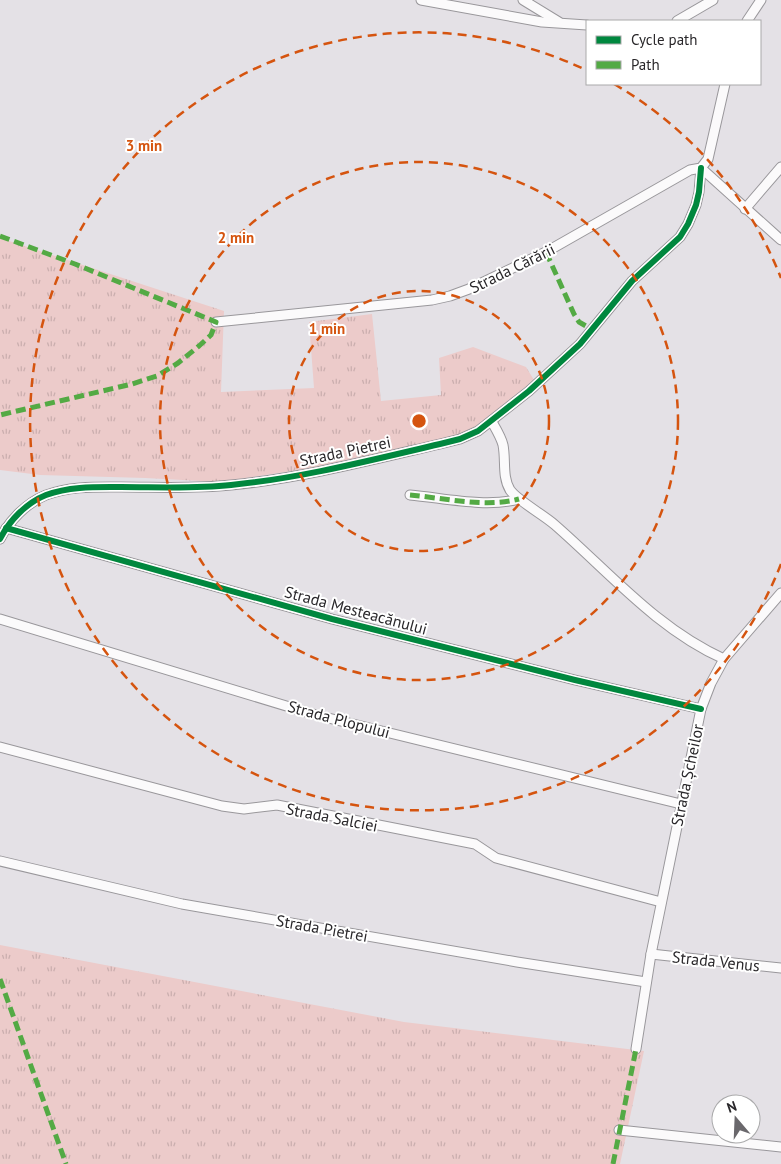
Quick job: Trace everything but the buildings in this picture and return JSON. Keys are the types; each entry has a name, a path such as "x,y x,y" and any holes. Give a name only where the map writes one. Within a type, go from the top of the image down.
{"street":[{"path":"421,0 562,24 586,25"},
{"path":"523,0 562,24"},
{"path":"679,20 713,0"},
{"path":"748,20 761,0"},
{"path":"724,85 708,159 701,168 781,240"},
{"path":"745,209 781,167"},
{"name":"Strada Cărării","path":"216,322 432,300 450,296 469,289 546,252 690,170 701,168"},
{"name":"Strada Pietrei","path":"0,539 6,528 33,502 64,490 90,487 211,487 307,474 460,439 478,431 492,422 529,391 580,344 632,281 680,237 696,205 701,168"},
{"path":"492,422 499,433 504,447 507,482 510,489 519,499 555,525 661,621 696,645 724,659"},
{"path":"410,495 490,503 519,499"},
{"name":"Strada Mesteacănului","path":"6,528 332,618 575,680 701,709"},
{"name":"Strada Șcheilor","path":"636,1049 651,954 701,709 711,683 724,659 781,593"},
{"name":"Strada Plopului","path":"0,619 316,715 681,804"},
{"name":"Strada Salciei","path":"0,747 222,806 244,809 277,805 475,844 496,858 661,902"},
{"name":"Strada Pietrei","path":"0,861 182,904 517,962 646,982"},
{"name":"Strada Venus","path":"651,954 781,968"},
{"path":"620,1130 781,1147"}],"green space":[{"path":"0,238 224,311 221,392 314,388 309,322 372,314 381,401 441,395 439,358 473,347 526,367 534,380 488,419 463,434 311,468 220,482 40,475 0,470"},
{"path":"0,945 404,1022 644,1051 620,1164 0,1164"}],"marked path":[{"path":"0,236 75,264 216,322 211,335 199,346 178,363 157,376 132,384 0,415"},
{"path":"546,252 574,314 579,322 593,330"},
{"path":"410,495 493,503 519,499"},
{"path":"0,979 66,1164"},
{"path":"613,1164 636,1049"}],"cycle path":[{"path":"0,539 13,519 25,508 39,498 55,492 93,487 176,488 258,482 336,468 388,456 460,439 478,431 529,391 580,344 632,281 680,237 696,205 701,168"},
{"path":"6,528 332,619 575,680 701,709"}]}
